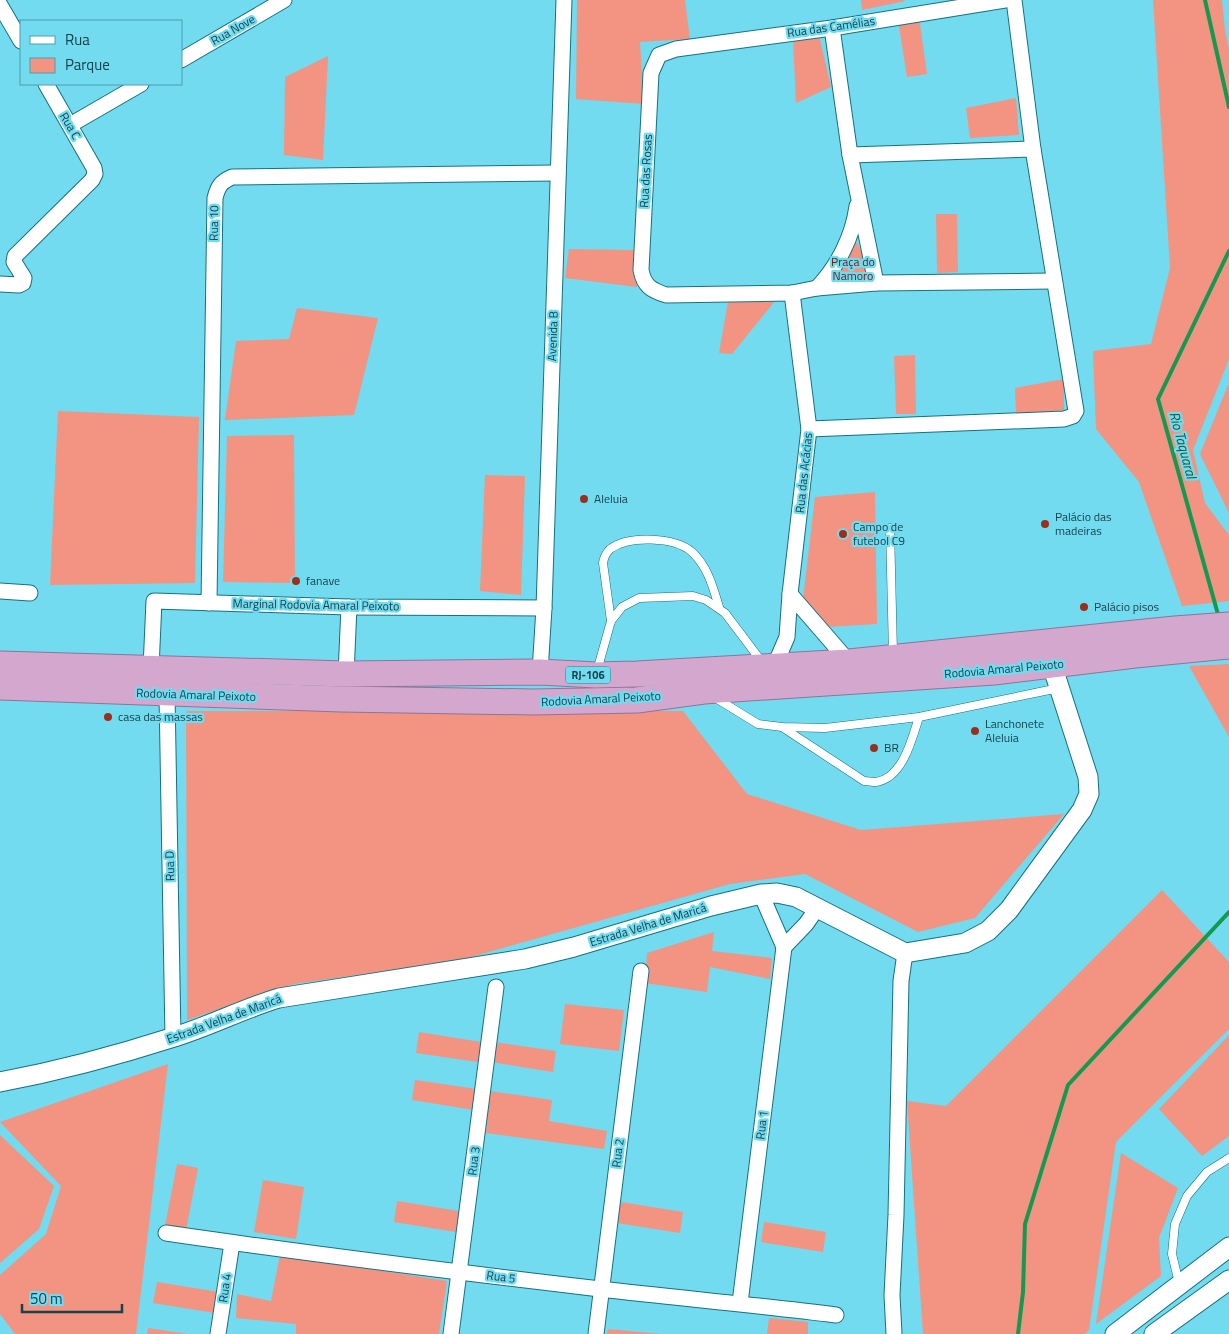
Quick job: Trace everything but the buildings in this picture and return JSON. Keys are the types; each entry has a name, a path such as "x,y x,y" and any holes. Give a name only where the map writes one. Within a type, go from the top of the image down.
{"highway":[{"name":"Rodovia Amaral Peixoto","path":"0,687 341,699 533,702 637,700 704,691 994,672 1056,677 1176,639 1229,625"},
{"name":"Rodovia Amaral Peixoto","path":"0,664 346,674 540,672 596,675 770,667 1176,639 1229,646"}],"street":[{"name":"Rua Nove","path":"182,59 284,0"},
{"name":"Avenida B","path":"540,672 544,608 564,0"},
{"name":"Rua das Camélias","path":"659,56 676,49 832,28 1005,0"},
{"path":"809,429 1064,419 1073,416 1076,411 1053,281 1033,149 1014,0"},
{"path":"0,5 20,39"},
{"path":"832,28 850,156 876,283"},
{"name":"Rua das Rosas","path":"659,56 651,73 641,270 643,280 647,286 656,292 666,295 792,293"},
{"name":"Rua C","path":"0,284 19,285 23,283 24,278 14,262 15,256 92,180 95,174 94,168 47,85"},
{"path":"70,125 139,85"},
{"path":"850,156 1033,149"},
{"name":"Rua 10","path":"209,603 215,198 218,187 232,177 558,173"},
{"path":"817,288 830,273 846,244 854,221 858,197"},
{"path":"792,293 817,288 876,283 1053,281"},
{"name":"Rua das Acácias","path":"770,667 787,637 790,594 809,429 792,293"},
{"path":"0,591 30,593"},
{"path":"790,594 849,662"},
{"name":"Marginal Rodovia Amaral Peixoto","path":"151,668 154,602 349,607 544,608"},
{"path":"346,674 349,607"},
{"path":"894,1334 892,1295 896,1215 901,981 905,953 965,943 988,931 1009,910 1082,810 1089,794 1088,777 1056,677"},
{"name":"Rua D","path":"167,694 173,1038"},
{"name":"Estrada Velha de Maricá","path":"0,1082 61,1070 173,1038 279,998 525,959 574,947 711,906 761,894 777,893 796,897 905,953"},
{"path":"761,894 784,947 806,924 818,907"},
{"name":"Rua 1","path":"740,1303 784,947"},
{"name":"Rua 2","path":"596,1334 641,971"},
{"name":"Rua 3","path":"451,1334 496,987"},
{"name":"Rua 5","path":"166,1233 459,1272 836,1315"},
{"name":"Rua 4","path":"218,1334 232,1242"},
{"path":"1115,1334 1229,1247"},
{"path":"1154,1334 1229,1280"},
{"path":"1179,1284 1186,1301 1192,1308"}],"lane":[{"path":"890,528 893,658"},
{"path":"611,621 603,562 605,555 610,549 627,542 656,540 680,545 690,551 700,561 710,579 719,607"},
{"path":"596,675 611,621 622,607 639,598 693,596 706,600 719,607 725,613 770,667"},
{"path":"704,691 758,724 782,727 825,728 919,717 1056,677"},
{"path":"782,727 864,781 877,782 892,774 908,752 919,717"},
{"path":"1179,1284 1172,1254 1175,1224 1187,1196 1207,1172 1229,1158"}],"green space":[{"path":"577,0 685,0 690,39 640,42 644,104 576,99"},
{"path":"861,0 904,0 905,1 862,10"},
{"path":"1153,0 1222,0 1229,49 1229,359 1193,450 1205,503 1229,535 1229,601 1182,606 1139,482 1096,429 1093,351 1151,344 1170,268"},
{"path":"919,17 927,74 907,77 898,20"},
{"path":"819,35 831,87 796,103 793,40"},
{"path":"328,56 323,160 284,155 285,77"},
{"path":"1016,98 1019,135 970,138 966,108"},
{"path":"936,214 957,214 958,272 937,273"},
{"name":"Praça do Namoro","path":"853,236 863,254 868,273 864,280 831,282"},
{"path":"569,249 634,250 637,287 565,278"},
{"path":"775,301 732,354 719,353 728,302"},
{"path":"297,308 378,318 354,415 225,420 236,341 289,339"},
{"path":"915,355 916,414 896,414 894,356"},
{"path":"1064,379 1064,410 1016,415 1015,388"},
{"path":"1229,385 1229,513 1200,454"},
{"path":"58,411 199,417 195,583 50,585"},
{"path":"294,435 295,583 223,582 227,436"},
{"path":"485,475 525,476 521,595 480,591"},
{"name":"Campo de futebol C9","path":"875,492 877,624 827,627 803,599 815,497"},
{"path":"1229,664 1229,737 1189,666"},
{"path":"186,711 683,711 747,794 861,830 1064,814 975,918 918,932 805,874 730,884 457,961 294,984 187,1020"},
{"path":"1162,890 1229,962 1229,1029 1116,1142 1089,1330 1085,1334 923,1334 907,1101 946,1106"},
{"path":"714,932 712,951 772,958 770,979 710,967 707,992 645,983 647,953"},
{"path":"565,1004 624,1010 619,1051 560,1044"},
{"path":"419,1032 481,1042 478,1062 416,1053"},
{"path":"1229,1035 1229,1136 1202,1156 1159,1109"},
{"path":"494,1042 556,1051 553,1072 491,1062"},
{"path":"168,1064 136,1334 15,1334 0,1314 0,1275 46,1234 61,1186 0,1122"},
{"path":"415,1080 477,1089 474,1110 412,1100"},
{"path":"490,1091 552,1100 549,1121 607,1131 604,1149 486,1133"},
{"path":"0,1135 54,1186 39,1229 0,1263"},
{"path":"1121,1153 1178,1188 1159,1238 1161,1276 1096,1324"},
{"path":"177,1164 198,1168 186,1230 165,1226"},
{"path":"263,1180 304,1187 296,1239 254,1232"},
{"path":"397,1201 459,1211 456,1232 394,1222"},
{"path":"621,1202 683,1212 680,1233 617,1223"},
{"path":"764,1222 826,1232 823,1252 761,1242"},
{"path":"280,1255 447,1281 439,1334 296,1334 296,1324 236,1318 237,1294 271,1301"},
{"path":"157,1282 219,1292 215,1313 153,1303"},
{"path":"769,1318 808,1322 808,1334 767,1334"},
{"path":"148,1328 188,1334 147,1334"},
{"path":"608,1329 661,1334 607,1334"}],"waterway":[{"name":"Rio Taquaral","path":"1205,0 1229,107"},
{"name":"Rio Taquaral","path":"1219,618 1158,399 1229,251"},
{"path":"1018,1334 1023,1292 1025,1224 1068,1085 1229,912"}],"place":[{"name":"Aleluia","path":"584,499"},
{"name":"Palácio das madeiras","path":"1045,524"},
{"name":"Campo de futebol C9","path":"843,534"},
{"name":"fanave","path":"296,581"},
{"name":"Palácio pisos","path":"1084,607"},
{"name":"casa das massas","path":"108,717"},
{"name":"Lanchonete Aleluia","path":"975,731"},
{"name":"BR","path":"874,748"}]}
